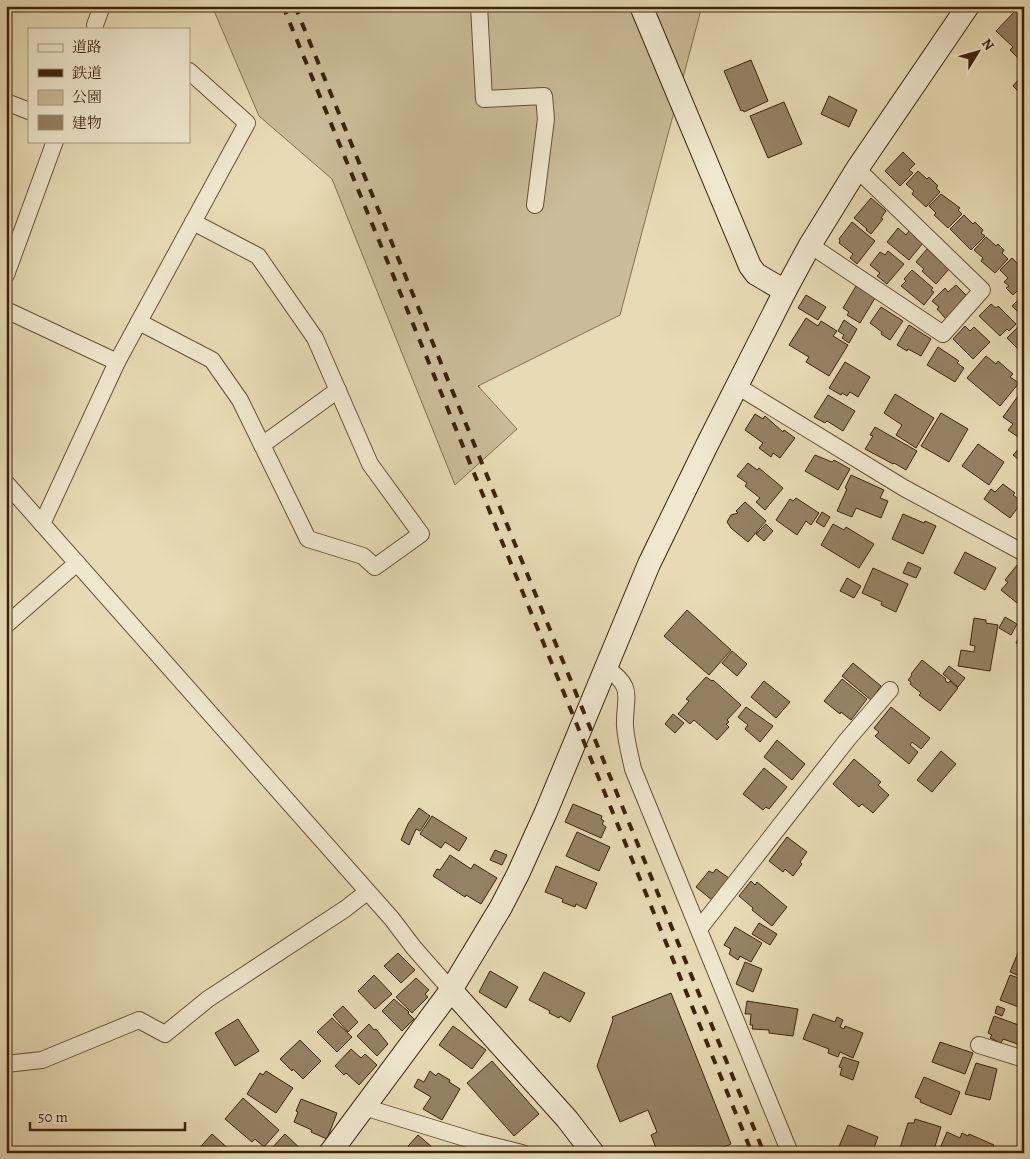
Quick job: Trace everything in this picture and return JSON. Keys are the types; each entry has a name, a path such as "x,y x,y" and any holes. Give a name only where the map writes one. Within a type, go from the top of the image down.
{"street":[{"path":"99,28 102,6"},
{"path":"479,6 484,99 544,96 546,119 535,204"},
{"path":"641,6 750,266 756,274 785,290"},
{"path":"330,1153 451,990 501,907 546,812 649,564 785,290 810,245 857,169 968,6"},
{"path":"42,524 117,362 247,124 190,72"},
{"path":"6,102 28,111"},
{"path":"6,275 55,142"},
{"path":"810,245 944,334 982,290 857,169"},
{"path":"139,322 212,360 240,400 308,539 364,556 375,567 421,534 370,464 315,338 258,256 193,222"},
{"path":"6,310 117,362"},
{"path":"737,386 904,488 1022,549"},
{"path":"262,446 338,390"},
{"path":"6,484 392,919 414,948 451,990 567,1119 588,1151"},
{"path":"6,625 77,563"},
{"path":"605,667 622,682 626,689 628,702 625,723 626,738 634,769 790,1153"},
{"path":"699,929 847,740 890,690"},
{"path":"6,1064 42,1060 139,1020 165,1034 208,999 345,910 368,892"},
{"path":"979,1045 1024,1059"},
{"path":"364,1107 514,1152"}],"green space":[{"path":"212,6 702,6 620,315 478,386 517,429 455,485 332,179 259,116"}],"building":[{"path":"1017,9 1024,15 1024,56 1020,60 1010,50 1013,47 996,31"},
{"path":"751,60 768,101 744,112 743,110 741,111 724,71"},
{"path":"1024,73 1024,97 1013,86"},
{"path":"829,96 857,110 849,127 821,114"},
{"path":"784,102 802,144 768,158 750,116"},
{"path":"903,152 915,164 909,170 913,173 900,186 885,171"},
{"path":"918,171 927,179 929,177 938,186 936,188 940,192 926,207 912,194 914,191 906,184"},
{"path":"941,194 960,208 958,210 962,214 948,228 934,215 936,213 929,206"},
{"path":"871,198 886,211 881,218 883,219 871,234 854,218"},
{"path":"964,215 983,230 981,233 985,236 971,250 950,229"},
{"path":"852,222 875,241 857,264 850,258 853,254 839,243 839,239"},
{"path":"898,228 906,235 909,231 923,243 909,260 887,242"},
{"path":"986,237 1004,250 1002,253 1008,259 995,273 981,261 983,258 974,250"},
{"path":"927,249 949,269 936,284 922,271 924,269 916,262"},
{"path":"888,251 904,264 887,284 877,276 880,273 870,265 880,252 885,255"},
{"path":"1012,258 1024,270 1024,288 1019,293 1017,291 1013,295 1006,288 1009,286 1004,282 1008,278 1000,270"},
{"path":"912,270 933,288 931,290 934,292 924,305 901,286"},
{"path":"956,285 968,297 946,319 937,309 939,307 932,301 945,288 948,292"},
{"path":"856,286 875,298 860,323 847,315 849,312 843,308"},
{"path":"1024,294 1024,318 1012,306"},
{"path":"806,295 826,307 818,320 798,308"},
{"path":"991,304 996,308 998,306 1016,324 1000,336 979,316"},
{"path":"881,307 903,321 890,340 870,323"},
{"path":"806,318 818,326 821,321 837,331 833,336 848,345 829,376 806,362 809,357 789,345"},
{"path":"844,320 857,329 849,343 842,338 844,335 838,331"},
{"path":"909,325 931,339 921,356 897,345"},
{"path":"1020,325 1024,328 1024,355 1007,338"},
{"path":"965,326 970,331 974,327 990,342 973,359 953,339"},
{"path":"938,347 959,361 957,363 964,368 955,382 927,365"},
{"path":"986,356 996,364 998,361 1013,374 1010,377 1019,383 1000,406 967,378"},
{"path":"845,362 870,377 858,397 850,392 847,396 842,393 841,395 829,388"},
{"path":"1021,392 1024,394 1024,435 1021,439 1008,430 1013,424 1003,417"},
{"path":"895,394 934,418 916,448 896,435 902,425 884,413"},
{"path":"828,395 855,411 843,431 827,421 825,423 814,417"},
{"path":"941,413 968,429 949,462 921,446"},
{"path":"755,414 763,419 765,416 783,432 784,430 795,438 780,458 773,453 771,457 759,448 763,443 745,430"},
{"path":"875,427 917,451 906,470 865,449 873,436 870,435"},
{"path":"1024,443 1024,464 1013,455"},
{"path":"978,444 1004,462 989,485 962,466"},
{"path":"815,455 832,462 834,460 850,469 838,490 805,471"},
{"path":"748,463 757,470 759,468 783,488 765,510 756,502 760,498 745,486 747,483 737,476"},
{"path":"851,475 884,490 880,498 888,501 881,518 856,508 852,517 837,511"},
{"path":"1003,484 1015,493 1013,495 1022,502 1010,518 984,499 991,489 995,492"},
{"path":"796,498 819,513 811,525 806,521 797,535 776,520 790,499 793,501"},
{"path":"745,502 766,521 748,542 731,528 727,522 731,515 738,513 736,511"},
{"path":"822,512 830,517 824,527 816,522"},
{"path":"903,514 936,526 923,554 892,539"},
{"path":"766,524 773,531 764,541 756,534"},
{"path":"833,524 844,530 846,527 874,544 859,568 821,545"},
{"path":"965,552 996,568 985,590 954,573"},
{"path":"908,562 921,568 916,578 903,573"},
{"path":"1017,565 1024,571 1024,600 1021,598 1017,603 1001,590 1008,582 1005,580"},
{"path":"873,568 908,584 896,612 881,605 882,602 862,593"},
{"path":"847,578 861,586 854,598 840,591"},
{"path":"687,610 731,650 709,675 664,636"},
{"path":"1005,617 1017,624 1011,635 999,628"},
{"path":"974,618 998,625 990,671 958,666 961,650 974,652 975,646 970,645"},
{"path":"1024,630 1024,647 1016,643"},
{"path":"732,651 747,664 737,676 722,663"},
{"path":"922,660 946,679 948,683 950,681 958,688 940,711 919,695 921,693 908,680"},
{"path":"853,663 881,686 871,700 842,676"},
{"path":"949,666 965,678 958,687 943,674"},
{"path":"706,677 713,680 741,705 727,720 729,722 726,724 729,727 717,740 694,720 690,724 678,714 689,701 686,699"},
{"path":"842,679 867,699 851,720 824,701"},
{"path":"764,681 790,702 776,718 751,697"},
{"path":"746,707 773,726 760,742 745,729 748,725 738,717"},
{"path":"891,707 930,738 921,749 912,742 910,745 918,752 909,764 875,736 879,732 874,728"},
{"path":"673,714 684,723 675,733 665,724"},
{"path":"777,740 805,764 792,780 764,757"},
{"path":"941,751 956,764 932,792 917,780"},
{"path":"854,759 881,782 878,785 889,795 873,813 862,804 859,807 833,784"},
{"path":"764,768 787,787 769,809 766,807 763,810 743,794"},
{"path":"573,804 602,816 601,819 604,821 602,824 606,827 601,838 565,822"},
{"path":"419,808 430,816 420,831 416,829 409,845 401,840 408,824"},
{"path":"432,816 467,838 459,851 445,842 441,848 420,834"},
{"path":"577,832 610,847 599,871 566,856"},
{"path":"787,837 807,852 800,862 802,864 793,876 785,869 783,872 769,861"},
{"path":"495,850 507,855 502,865 490,860"},
{"path":"450,855 471,869 474,864 497,878 481,904 466,895 465,897 433,876 437,869 440,870"},
{"path":"556,866 597,883 586,909 576,904 575,907 562,902 563,899 545,892"},
{"path":"716,869 729,878 712,900 696,887 709,871 713,873"},
{"path":"751,881 755,885 757,882 787,907 772,926 752,910 753,908 739,896"},
{"path":"759,923 777,934 770,945 752,934"},
{"path":"735,927 762,943 751,962 740,956 738,960 729,954 731,949 724,945"},
{"path":"1024,942 1024,978 1010,972"},
{"path":"398,953 415,970 401,983 384,966"},
{"path":"745,962 762,969 753,992 736,984"},
{"path":"490,971 518,987 506,1008 479,992"},
{"path":"544,972 585,993 570,1022 560,1016 559,1018 549,1013 550,1011 529,1000"},
{"path":"374,975 392,994 375,1009 358,991"},
{"path":"1010,975 1024,980 1024,1009 1000,1000"},
{"path":"416,978 429,990 425,994 428,997 412,1013 396,997"},
{"path":"671,993 731,1144 710,1153 694,1153 693,1151 688,1153 658,1153 651,1135 657,1132 648,1110 620,1122 597,1066 613,1020 612,1017"},
{"path":"394,999 414,1019 402,1031 382,1011"},
{"path":"747,1001 798,1009 793,1036 769,1033 769,1030 752,1029 753,1025 750,1025 751,1014 745,1014"},
{"path":"343,1006 358,1022 348,1032 333,1015"},
{"path":"997,1006 1005,1009 1002,1016 995,1013"},
{"path":"813,1014 835,1022 837,1017 843,1020 840,1027 844,1029 845,1026 863,1033 853,1058 840,1052 838,1057 828,1053 829,1049 803,1039"},
{"path":"994,1016 1024,1027 1023,1046 1003,1039 1001,1043 990,1038 992,1035 988,1033"},
{"path":"332,1018 352,1037 337,1052 317,1032"},
{"path":"238,1019 259,1051 235,1066 215,1033"},
{"path":"369,1024 374,1030 376,1029 388,1044 377,1056 357,1036"},
{"path":"453,1026 486,1050 472,1069 439,1045"},
{"path":"300,1040 321,1061 303,1079 280,1059"},
{"path":"940,1042 973,1053 965,1074 932,1062"},
{"path":"351,1049 361,1058 365,1054 377,1065 359,1085 335,1066"},
{"path":"843,1057 859,1062 853,1080 840,1075 842,1068 839,1067"},
{"path":"492,1061 539,1114 514,1136 467,1083"},
{"path":"976,1063 997,1069 990,1100 965,1094"},
{"path":"266,1071 293,1088 276,1113 247,1094 260,1073 263,1075"},
{"path":"430,1071 436,1076 438,1073 450,1080 449,1082 460,1089 442,1120 423,1109 431,1097 414,1087 418,1079 424,1082"},
{"path":"924,1077 960,1092 951,1115 920,1102 921,1100 915,1097"},
{"path":"243,1098 279,1130 264,1147 255,1139 252,1142 225,1119"},
{"path":"301,1099 337,1113 327,1139 294,1122"},
{"path":"915,1119 941,1127 933,1153 905,1153 899,1151 908,1123 914,1123"},
{"path":"848,1125 878,1137 872,1153 846,1153 838,1149"},
{"path":"947,1132 960,1138 962,1133 968,1136 969,1134 994,1145 990,1153 938,1153"},
{"path":"212,1134 232,1152 195,1153"},
{"path":"285,1134 305,1153 267,1153"},
{"path":"418,1135 439,1153 409,1153 412,1150 408,1146"}],"railway":[{"path":"283,6 752,1153"},
{"path":"295,6 764,1153"}]}
